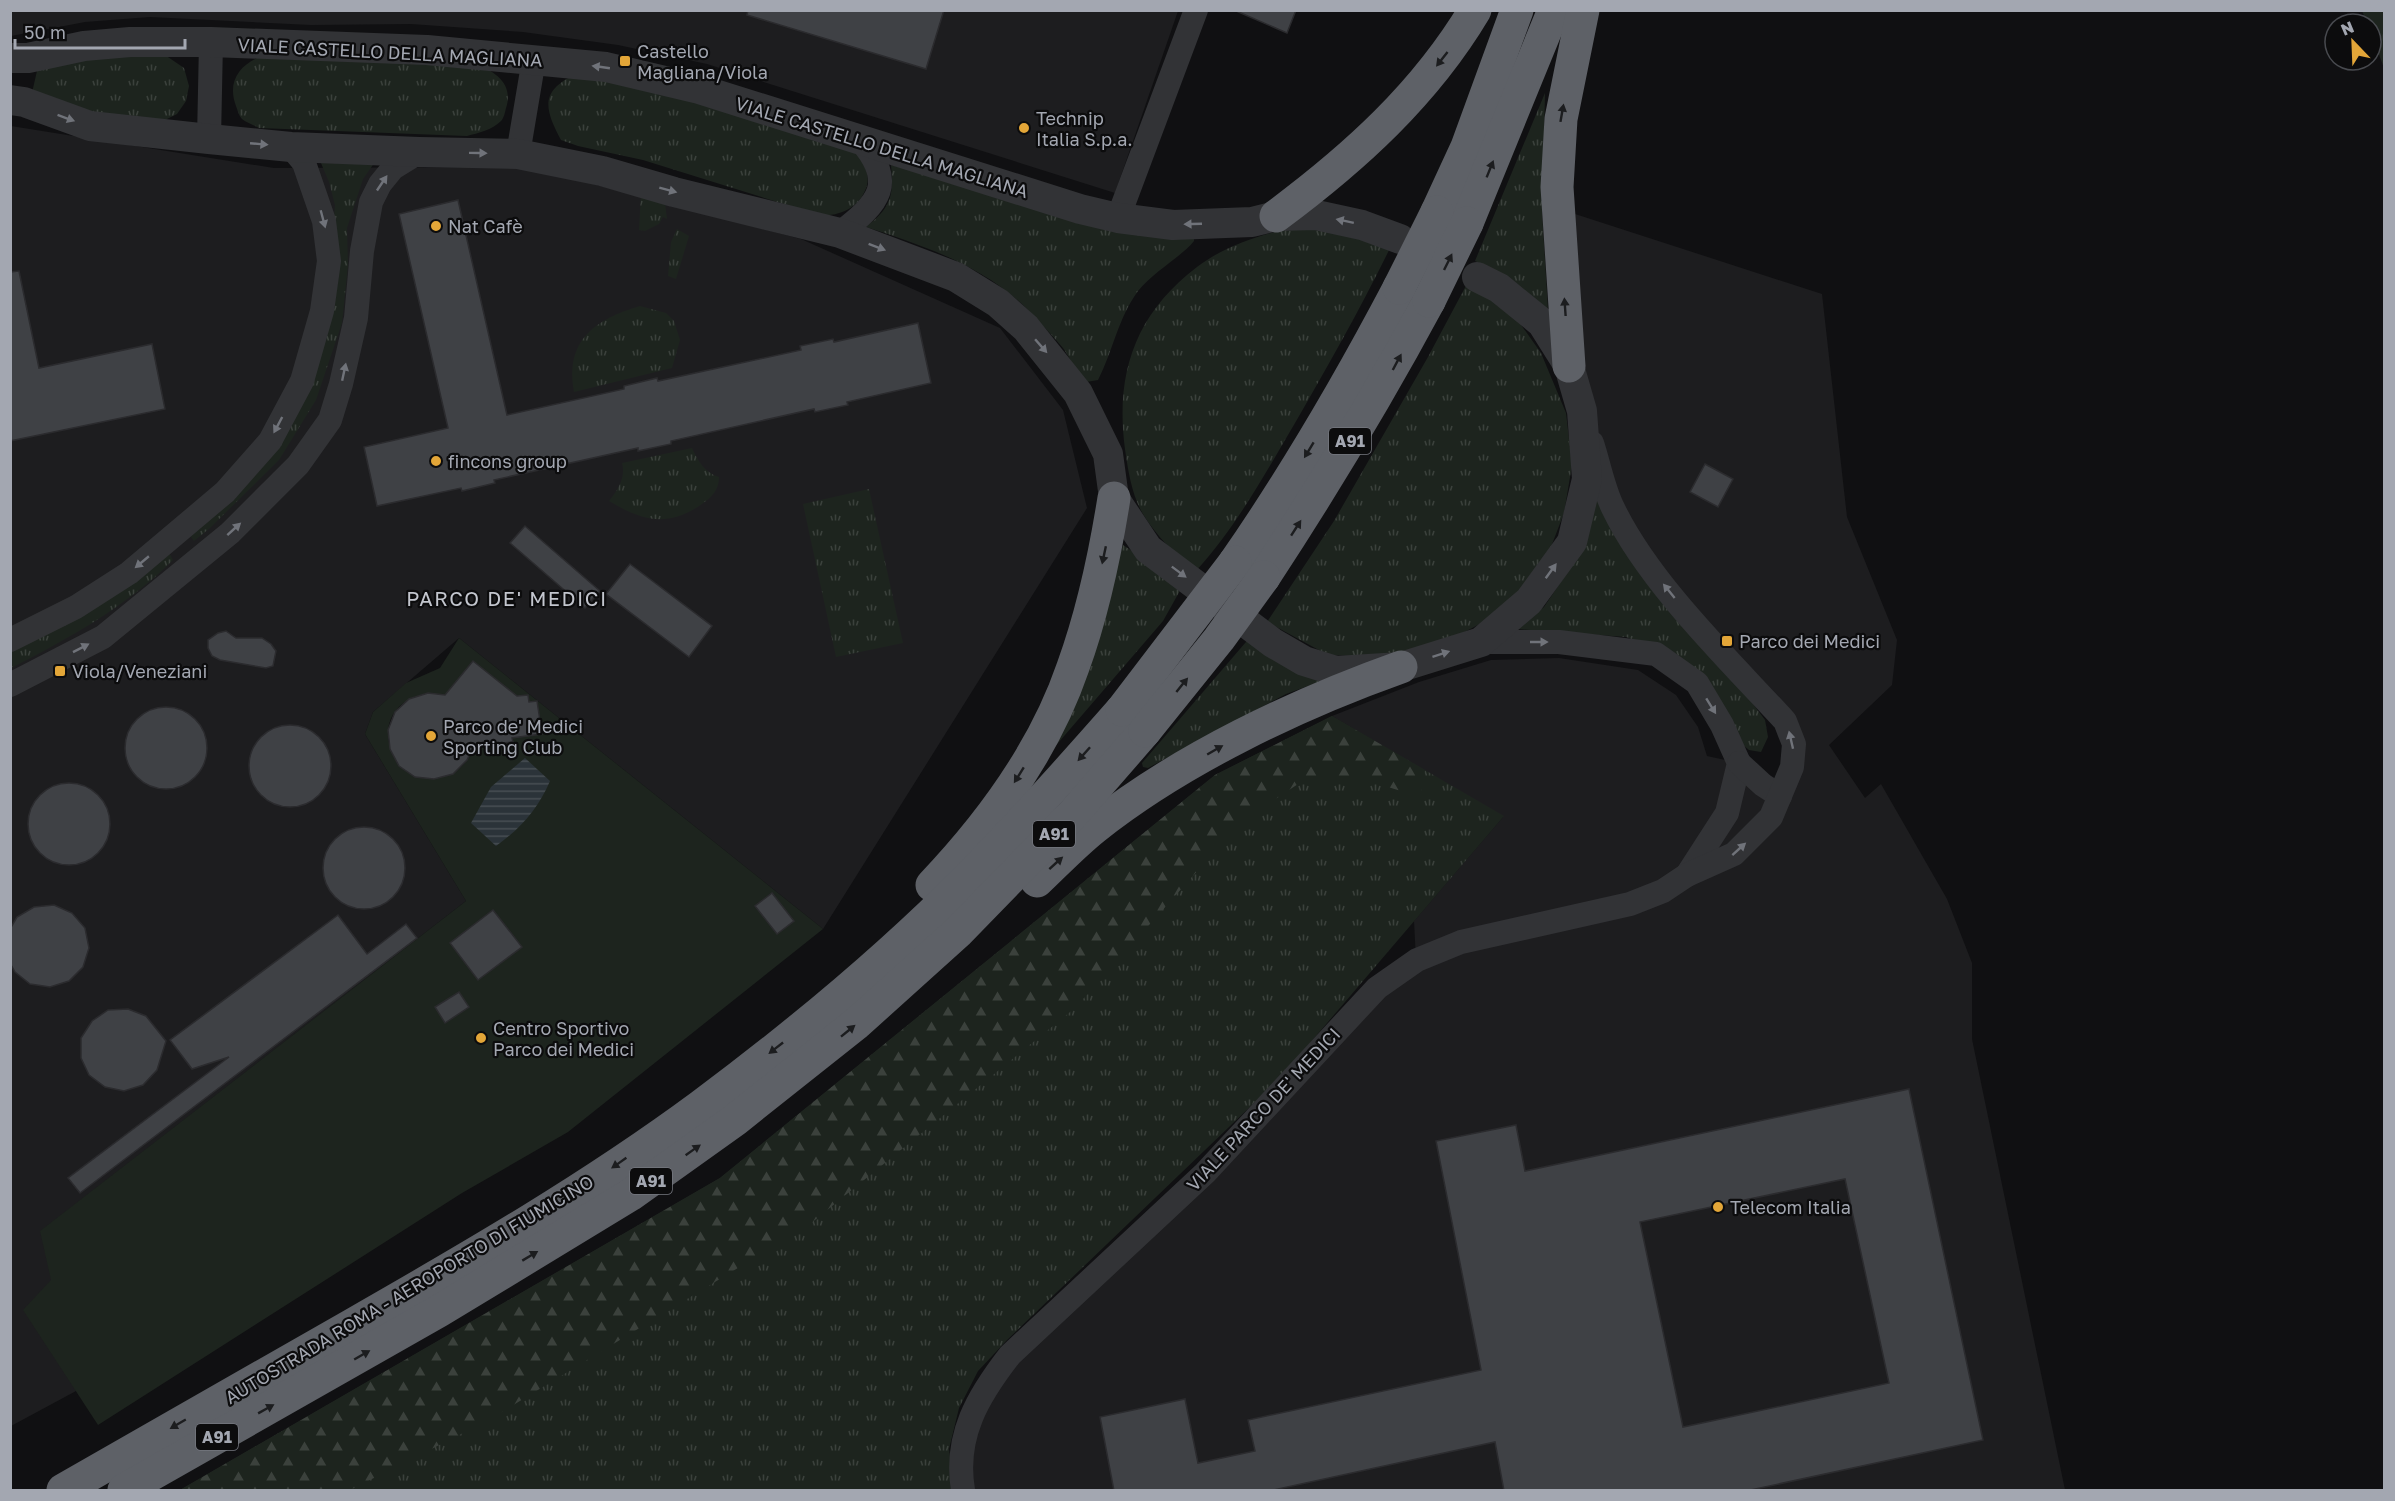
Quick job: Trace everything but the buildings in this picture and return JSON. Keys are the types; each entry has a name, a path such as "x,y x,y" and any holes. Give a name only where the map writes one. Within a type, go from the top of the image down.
{"highway":[{"path":"1264,219 1336,171 1367,143 1412,98 1459,38 1475,10"},
{"name":"AUTOSTRADA ROMA - AEROPORTO DI FIUMICINO","path":"124,1491 439,1311 630,1195 735,1120 848,1031 958,932 1072,814 1300,465 1355,371 1437,212 1467,147 1517,10"},
{"name":"AUTOSTRADA ROMA - AEROPORTO DI FIUMICINO","path":"63,1491 421,1286 594,1180 700,1106 865,974 968,879 1046,797 1134,721 1219,639 1264,577 1340,459 1429,301 1467,223 1554,10"},
{"path":"1569,366 1557,187 1561,119 1583,10"},
{"path":"865,974 885,937 948,868 1001,803 1043,736 1073,669 1093,604 1105,553 1114,498"},
{"path":"958,932 997,915 1094,828 1163,780 1286,713 1346,686 1401,667"}],"street":[{"path":"1118,218 1196,10"},
{"name":"VIALE CASTELLO DELLA MAGLIANA","path":"10,58 28,58 84,46 130,42 211,42 427,50 606,67 699,89 1080,209 1118,218 1173,225 1317,215 1362,225 1400,239"},
{"path":"209,139 211,42"},
{"path":"518,154 534,59"},
{"path":"10,100 24,102 90,126 209,139 291,147 518,154 602,171 840,233 956,277 999,303 1026,328 1078,393 1108,454 1114,498 1148,549 1273,643 1304,661 1336,671 1401,667 1481,642 1559,642 1656,654 1697,683 1722,725 1739,763 1763,785 1780,796"},
{"path":"840,233 866,213 879,195 880,173 874,156 860,140"},
{"path":"10,640 76,607 129,573 225,492 270,441 302,381 322,311 329,261 324,221 304,163 291,147"},
{"path":"10,685 103,637 194,565 248,516 298,465 330,420 341,384 356,318 362,251 371,202 380,184 393,168 419,152"},
{"path":"1477,277 1499,288 1542,323 1569,366 1582,411 1587,479 1572,542 1529,601 1481,642"},
{"name":"VIALE PARCO DE' MEDICI","path":"963,1491 961,1478 966,1427 986,1386 1010,1355 1205,1173 1377,988 1417,960 1461,942 1630,904 1663,891 1688,875 1734,854 1772,817 1792,767 1794,744 1785,721 1692,618 1638,552 1612,507 1582,411"},
{"path":"171,538 194,565"},
{"name":"VIALE PARCO DE' MEDICI","path":"1688,875 1727,813 1739,763"}],"shaded area":[{"name":"Technip Italia S.p.a.","path":"11,10 1178,11 1115,193 707,64 618,45 523,32 411,24 311,25 150,17 85,22 11,36"},
{"path":"11,126 274,168 529,167 801,239 1000,328 1063,410 1087,508 823,929 459,638 373,712 365,734 466,901 41,1231 76,1391 11,1426"},
{"path":"1572,213 1822,294 1847,517 1897,640 1892,685 1829,745 1865,798 1881,784 1947,899 1972,963 1972,1039 2065,1490 953,1490 986,1386 1416,960 1414,921 1503,817 1332,716 1419,682 1491,660 1559,658 1638,670 1676,695 1698,727 1707,756 1739,763 1780,795 1785,721 1638,552 1582,411"},
{"path":"525,758 550,781 528,817 496,846 471,823 491,787"}],"green space":[{"path":"2384,11 2384,68 2383,12 2362,12"},
{"path":"162,53 184,68 189,86 186,101 177,114 165,120 96,116 32,93 37,71 83,55"},
{"path":"267,54 475,64 489,70 501,80 505,85 508,100 501,121 489,129 467,136 259,128 240,116 233,96 233,88 238,73 244,67 258,57"},
{"path":"576,74 663,88 858,154 868,177 864,193 849,209 835,214 819,215 643,160 578,146 561,140 551,119 549,101 556,87"},
{"path":"1545,93 1542,212 1548,310 1503,274 1475,261"},
{"path":"377,159 363,179 347,228 348,265 342,323 316,400 279,460 194,541 187,532 246,474 326,324 335,205 321,163"},
{"path":"891,165 1194,236 1194,241 1138,291 1125,312 1098,380 1086,382 1053,336 1017,300 998,285 978,272 935,251 866,227 881,214 889,201 892,185"},
{"path":"641,193 665,203 667,219 663,217 659,224 645,231 639,230"},
{"path":"1302,226 1391,246 1345,335 1261,481 1211,554 1196,571 1154,530 1139,507 1133,491 1126,457 1123,396 1134,348 1144,325 1158,305 1197,267 1247,240"},
{"path":"677,229 689,236 676,279 668,276 671,242"},
{"path":"1468,282 1509,308 1541,353 1566,413 1572,465 1564,513 1549,552 1525,587 1491,618 1438,646 1382,657 1328,655 1267,622 1334,521"},
{"path":"640,306 666,313 674,321 680,340 672,368 574,392 572,374 574,358 587,334 610,318"},
{"path":"692,448 702,466 719,477 714,493 690,512 666,519 655,519 633,513 609,501 620,483 623,473 622,463"},
{"path":"869,489 903,643 836,657 803,504"},
{"path":"1597,495 1765,720 1768,737 1761,752 1749,750 1736,739 1659,649 1626,637 1517,629 1544,607 1569,570"},
{"path":"1123,545 1182,587 1163,621 1040,764 1092,646"},
{"path":"168,551 173,560 117,607 11,668 11,651"},
{"path":"1252,635 1327,679 1286,694 1148,768 1143,767 1142,763"},
{"path":"459,638 823,929 568,1132 462,1193 98,1425 23,1310 51,1280 40,1231 466,901 365,734 373,712 406,683 440,668","holes":["473,661 502,684 450,690","428,693 447,696 474,742 468,758 460,768 445,776 427,778 412,774 400,765 392,752 388,738 389,723 397,710 412,698"]},
{"path":"1332,716 1504,816 1280,1078 1007,1340 978,1371 959,1408 949,1449 954,1490 180,1490 720,1178 1215,775"},
{"path":"1332,716 1425,770 1420,797 1369,781 1307,778 1241,822 1075,1008 810,1224 487,1421 350,1490 180,1490 720,1178 1215,775"}],"place":[{"name":"Castello Magliana/Viola","path":"625,61"},
{"name":"Technip Italia S.p.a.","path":"1024,128"},
{"name":"Nat Cafè","path":"436,226"},
{"name":"fincons group","path":"436,461"},
{"name":"Parco dei Medici","path":"1727,641"},
{"name":"Viola/Veneziani","path":"60,671"},
{"name":"Parco de' Medici Sporting Club","path":"431,736"},
{"name":"Centro Sportivo Parco dei Medici","path":"481,1038"},
{"name":"Telecom Italia","path":"1718,1207"}],"district":[{"name":"PARCO DE' MEDICI","path":"507,598"}]}
